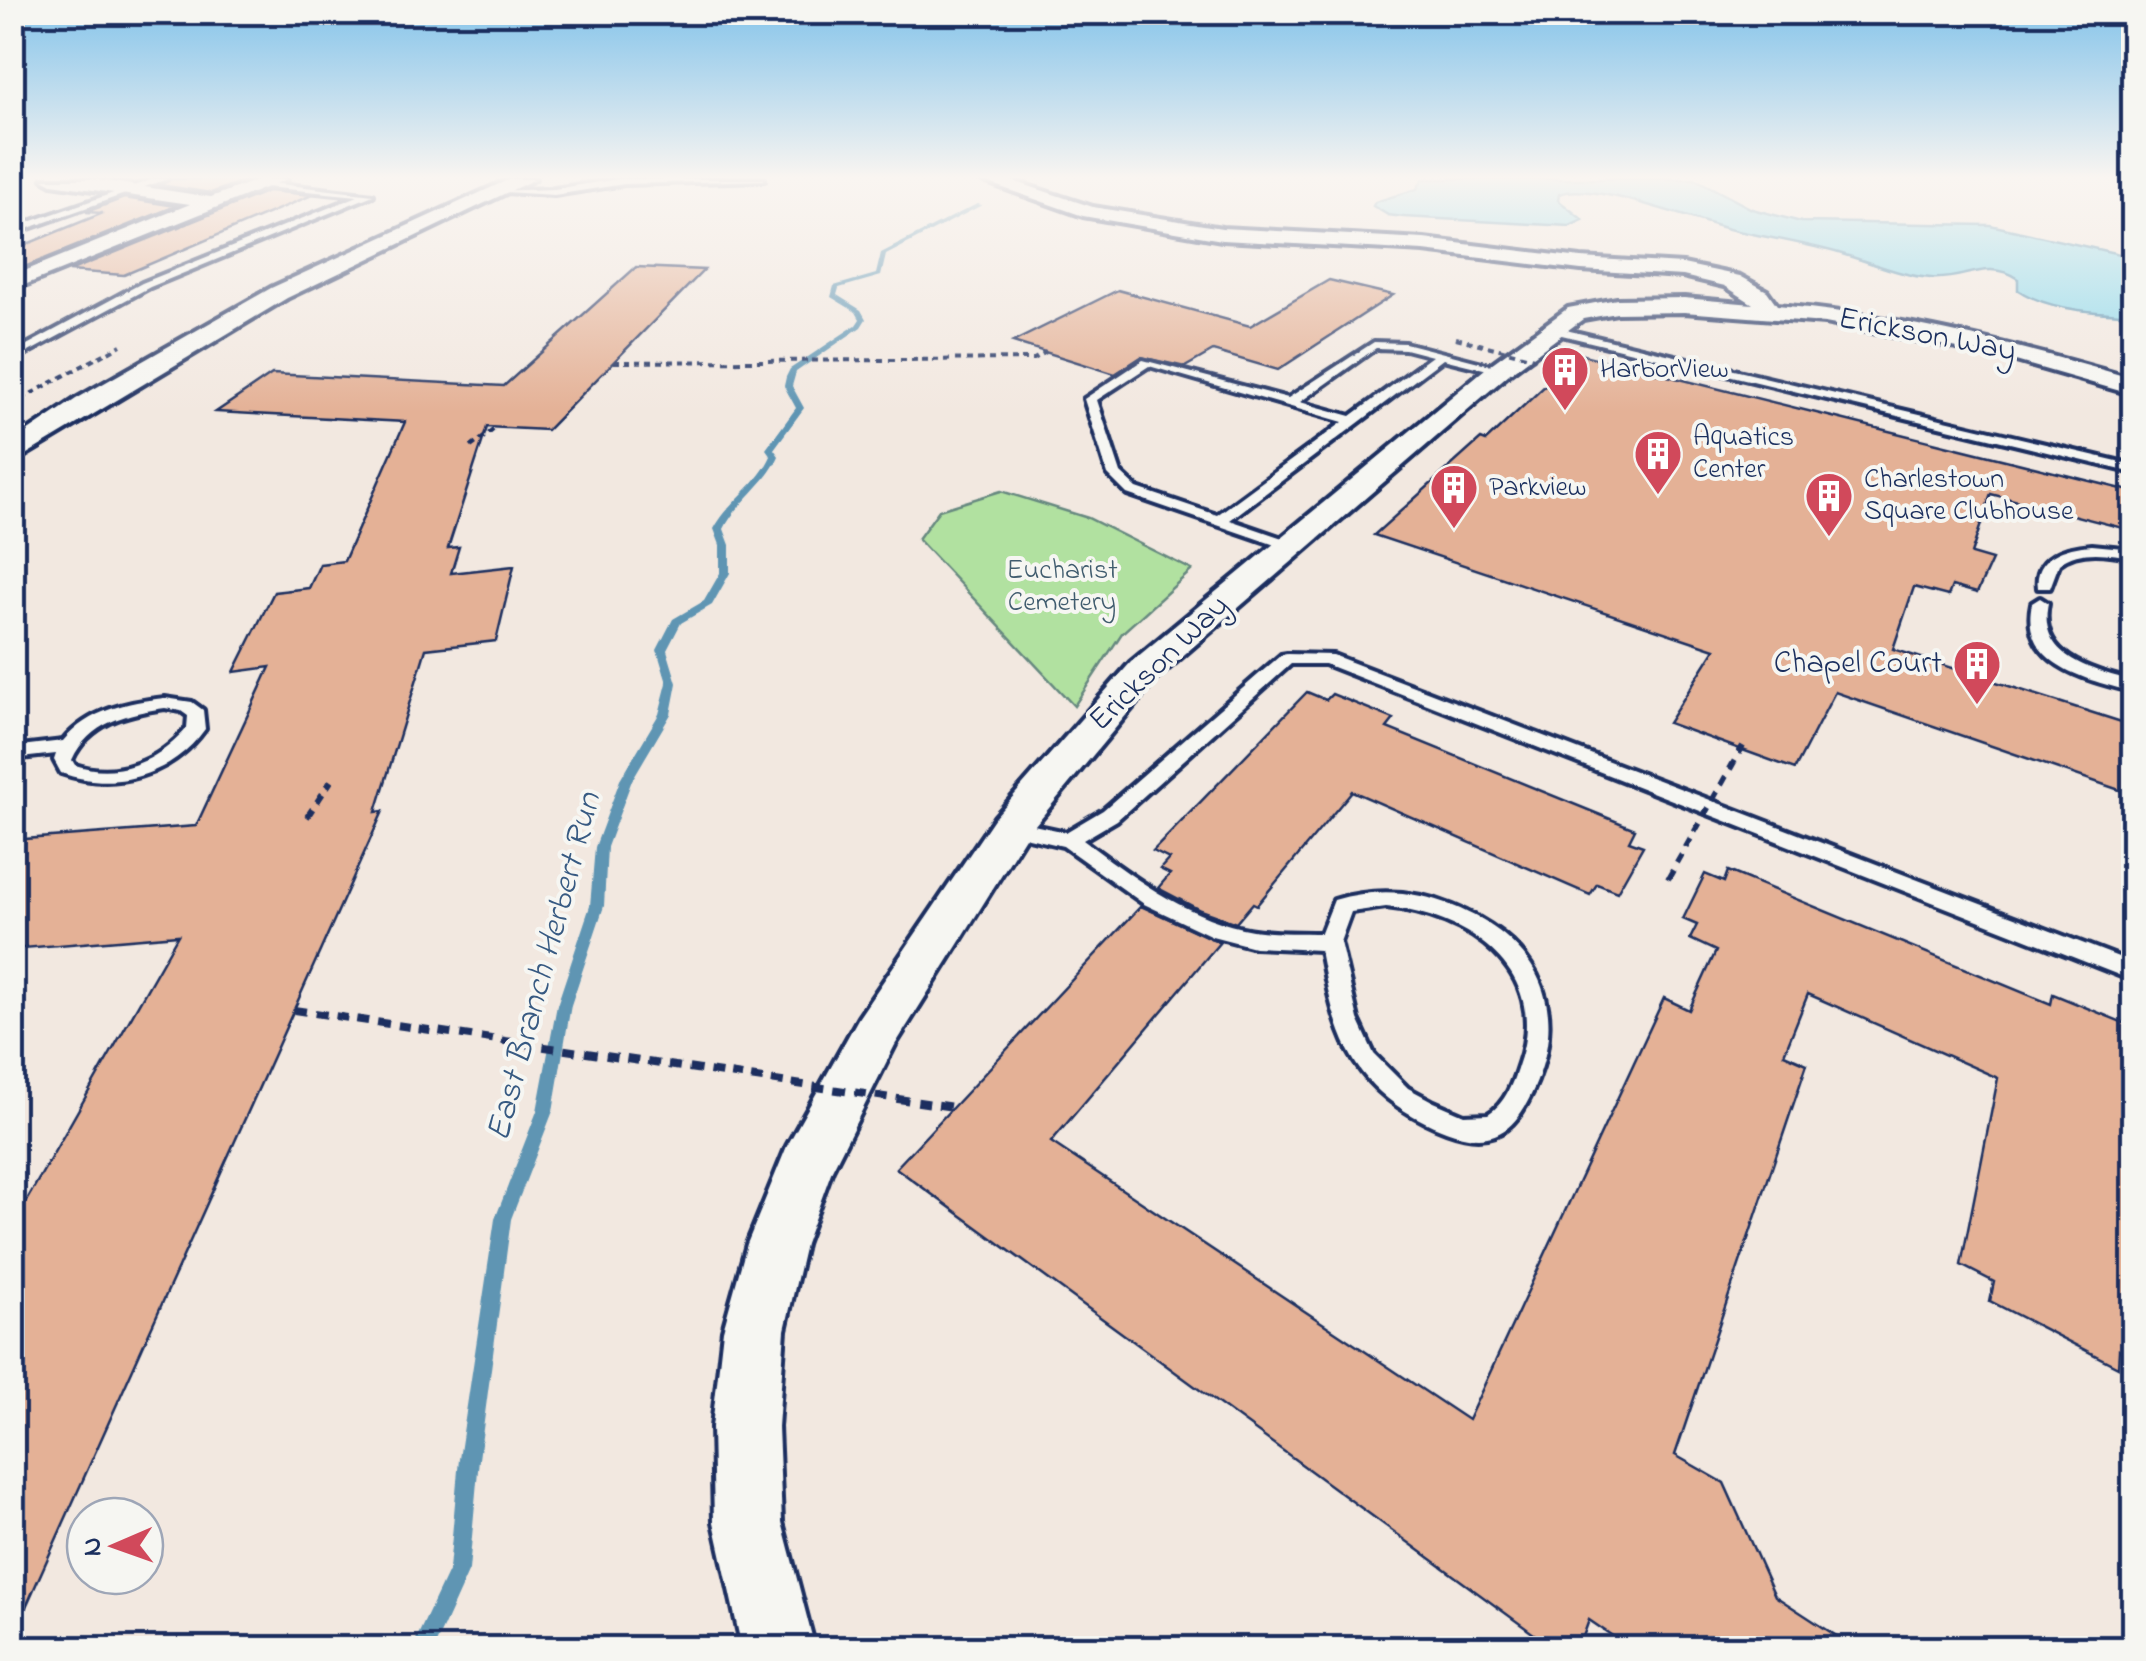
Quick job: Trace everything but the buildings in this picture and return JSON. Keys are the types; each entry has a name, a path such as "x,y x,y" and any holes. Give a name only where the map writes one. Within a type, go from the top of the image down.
{"street":[{"path":"17,279 75,257"},
{"path":"12,455 84,405 224,323 355,257"},
{"path":"1540,257 1695,272 1747,288 1769,310"},
{"name":"Erickson Way","path":"778,1648 748,1522 746,1427 754,1330 776,1244 806,1164 878,1031 1010,827 1095,722 1144,670 1500,368 1559,348 1576,313 1617,306 1769,310 1886,325 1968,341 2134,387"}],"lane":[{"path":"12,358 146,286 218,257"},
{"path":"1291,402 1374,345 1406,346 1500,368"},
{"path":"1559,348 2134,469"},
{"path":"1220,520 1439,356"},
{"path":"1290,545 1122,484 1114,474 1090,398 1147,362 1354,422"},
{"path":"2044,584 2051,563 2060,557 2086,550 2134,554"},
{"path":"2040,603 2036,627 2042,644 2061,660 2097,678 2134,687"},
{"path":"1068,840 1110,814 1287,659 1327,659 2134,972"},
{"path":"12,753 66,748 97,721 144,704 186,706 197,714 196,729 176,751 122,774 101,777 68,770 63,760 66,748"},
{"path":"1010,827 1068,840 1130,886 1200,923 1246,937 1329,942"},
{"path":"1382,898 1408,900 1462,915 1492,938 1519,966 1532,992 1539,1022 1530,1068 1510,1114 1489,1126 1462,1128 1393,1095 1361,1058 1346,1022 1329,942 1342,906 1382,898"}],"path":[{"path":"1456,338 1559,348"},
{"path":"614,362 1034,359 1046,352"},
{"path":"471,447 497,427"},
{"path":"1668,879 1743,746"},
{"path":"307,817 331,781"},
{"path":"294,1010 953,1107"}],"green space":[{"name":"Eucharist Cemetery","path":"1001,491 1088,518 1192,570 1122,633 1074,706 918,539 939,510"}],"water":[{"path":"1849,257 2131,257 2133,315 2044,302 2018,290 2018,279 1996,270 1943,278 1897,272"}],"waterway":[{"name":"East Branch Herbert Run","path":"423,1648 459,1570 469,1459 503,1219 545,1111 564,1005 597,906 601,847 626,780 665,714 672,683 662,650 677,621 708,603 725,573 725,545 719,529 770,467 775,456 770,449 800,408 788,386 793,371 859,326 863,319 859,311 833,296 836,287 879,275 883,257"}],"place":[{"name":"HarborView","path":"1565,412"},
{"name":"Aquatics Center","path":"1658,496"},
{"name":"Parkview","path":"1454,530"},
{"name":"Charlestown Square Clubhouse","path":"1829,538"},
{"name":"Chapel Court","path":"1977,706"}]}
